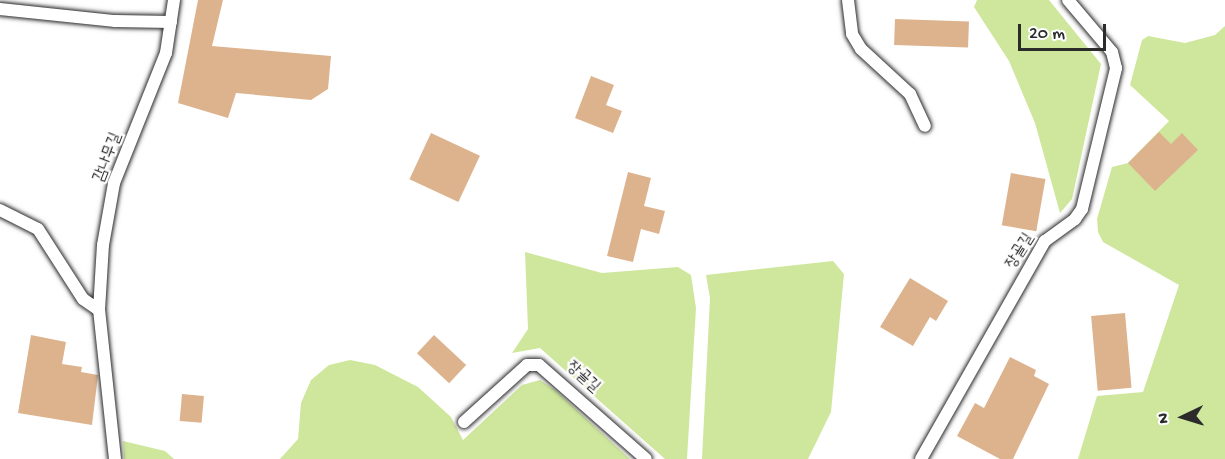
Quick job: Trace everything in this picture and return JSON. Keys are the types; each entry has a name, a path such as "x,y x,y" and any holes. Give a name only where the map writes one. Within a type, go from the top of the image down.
{"lane":[{"name":"감나무길","path":"115,459 99,310 103,245 114,183 166,53 174,0"},
{"path":"848,0 852,34 861,49 910,94 925,126"},
{"name":"장골길","path":"921,459 1045,241 1075,219 1082,209 1116,68 1112,52 1068,0"},
{"path":"0,9 115,21 171,22"},
{"path":"0,210 38,229 82,299 99,310"},
{"name":"장골길","path":"464,422 527,366 539,365 646,459"}],"green space":[{"path":"977,0 1049,0 1101,64 1072,199 1060,213 1035,123 1009,61 974,7"},
{"path":"1225,26 1225,459 1078,459 1097,396 1143,392 1179,285 1103,242 1098,232 1097,219 1112,167 1128,163 1169,121 1130,85 1142,40 1148,36 1185,43 1215,35"},
{"path":"525,252 602,273 678,267 691,275 696,308 687,459 665,459 540,348 512,353 528,329"},
{"path":"833,261 844,274 831,412 808,459 702,459 710,298 706,275"},
{"path":"350,360 375,365 418,387 451,417 463,440 522,385 540,380 555,390 630,459 280,459 298,439 301,403 311,380 329,365"},
{"path":"123,441 165,451 174,459 124,459"}],"building":[{"path":"198,0 223,0 212,46 331,56 328,89 311,100 236,93 228,118 178,103"},
{"path":"895,19 969,22 968,48 894,45"},
{"path":"591,76 614,85 606,105 622,111 613,133 575,118"},
{"path":"1159,132 1171,144 1182,133 1198,150 1155,191 1128,163"},
{"path":"431,133 480,156 458,202 409,179"},
{"path":"628,172 651,178 644,206 665,211 659,234 641,229 633,262 607,256"},
{"path":"1011,173 1045,179 1036,231 1002,225"},
{"path":"910,278 948,301 936,321 930,317 913,346 880,327"},
{"path":"1125,313 1132,388 1098,391 1091,316"},
{"path":"31,335 66,342 62,364 82,367 81,372 98,375 92,425 18,413"},
{"path":"434,335 466,365 449,383 417,353"},
{"path":"1010,357 1036,370 1034,376 1049,384 1013,459 1000,459 957,436 975,403 984,408"},
{"path":"182,394 204,396 202,423 180,421"}]}
